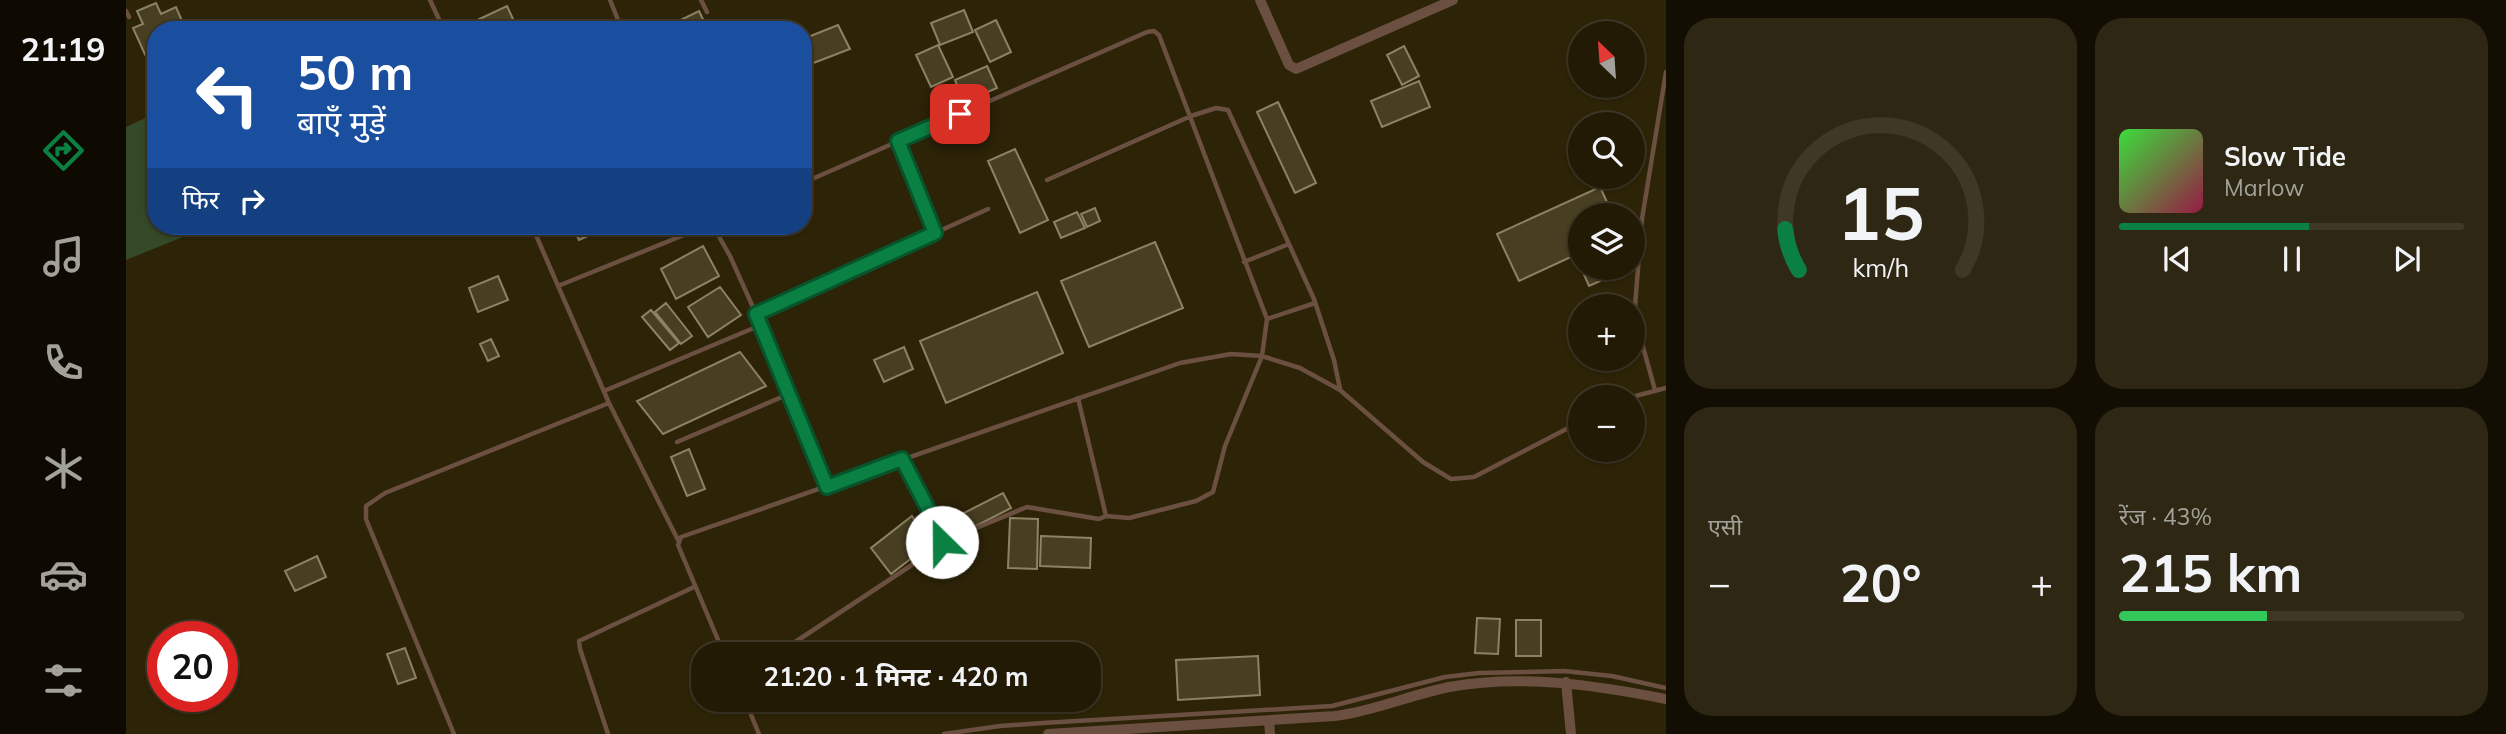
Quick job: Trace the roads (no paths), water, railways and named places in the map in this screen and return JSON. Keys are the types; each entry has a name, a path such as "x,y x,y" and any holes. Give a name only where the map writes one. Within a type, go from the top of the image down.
{"street":[{"path":"1260,0 1289,65 1296,69 1453,0"},
{"path":"1048,734 1355,714 1456,686 1495,682 1566,682 1666,699"},
{"path":"1566,682 1570,734"},
{"path":"1269,720 1270,734"}],"lane":[{"path":"430,0 440,21"},
{"path":"610,0 618,21"},
{"path":"701,0 707,12"},
{"path":"795,642 933,552 942,542 1027,507 1099,519 1106,516 1129,518 1210,495 1215,488 1225,446 1262,356 1267,320 1191,116 1159,35 1154,31 812,179"},
{"path":"1655,390 1635,306 1642,219 1666,72"},
{"path":"1047,180 1191,116 1216,108 1225,109 1230,113 1315,303 1334,360 1340,390"},
{"path":"898,141 935,233"},
{"path":"756,314 988,209"},
{"path":"536,235 609,403 678,540 694,587 719,642"},
{"path":"558,286 684,235"},
{"path":"718,235 761,325 827,487"},
{"path":"1244,262 1289,244"},
{"path":"1267,320 1315,303"},
{"path":"604,391 761,325"},
{"path":"678,540 684,535 902,459 1204,357 1231,354 1262,356 1300,368 1340,390 1409,451 1451,479 1474,477 1568,428"},
{"path":"1645,393 1666,388"},
{"path":"677,442 789,394"},
{"path":"1078,398 1106,516"},
{"path":"454,734 366,519 366,506 385,493 609,403"},
{"path":"902,459 941,534 942,542"},
{"path":"608,734 579,641 694,587"},
{"path":"944,734 1000,726 1332,706 1445,677 1479,673 1564,671 1612,676 1666,688"},
{"path":"750,712 760,734"}]}
